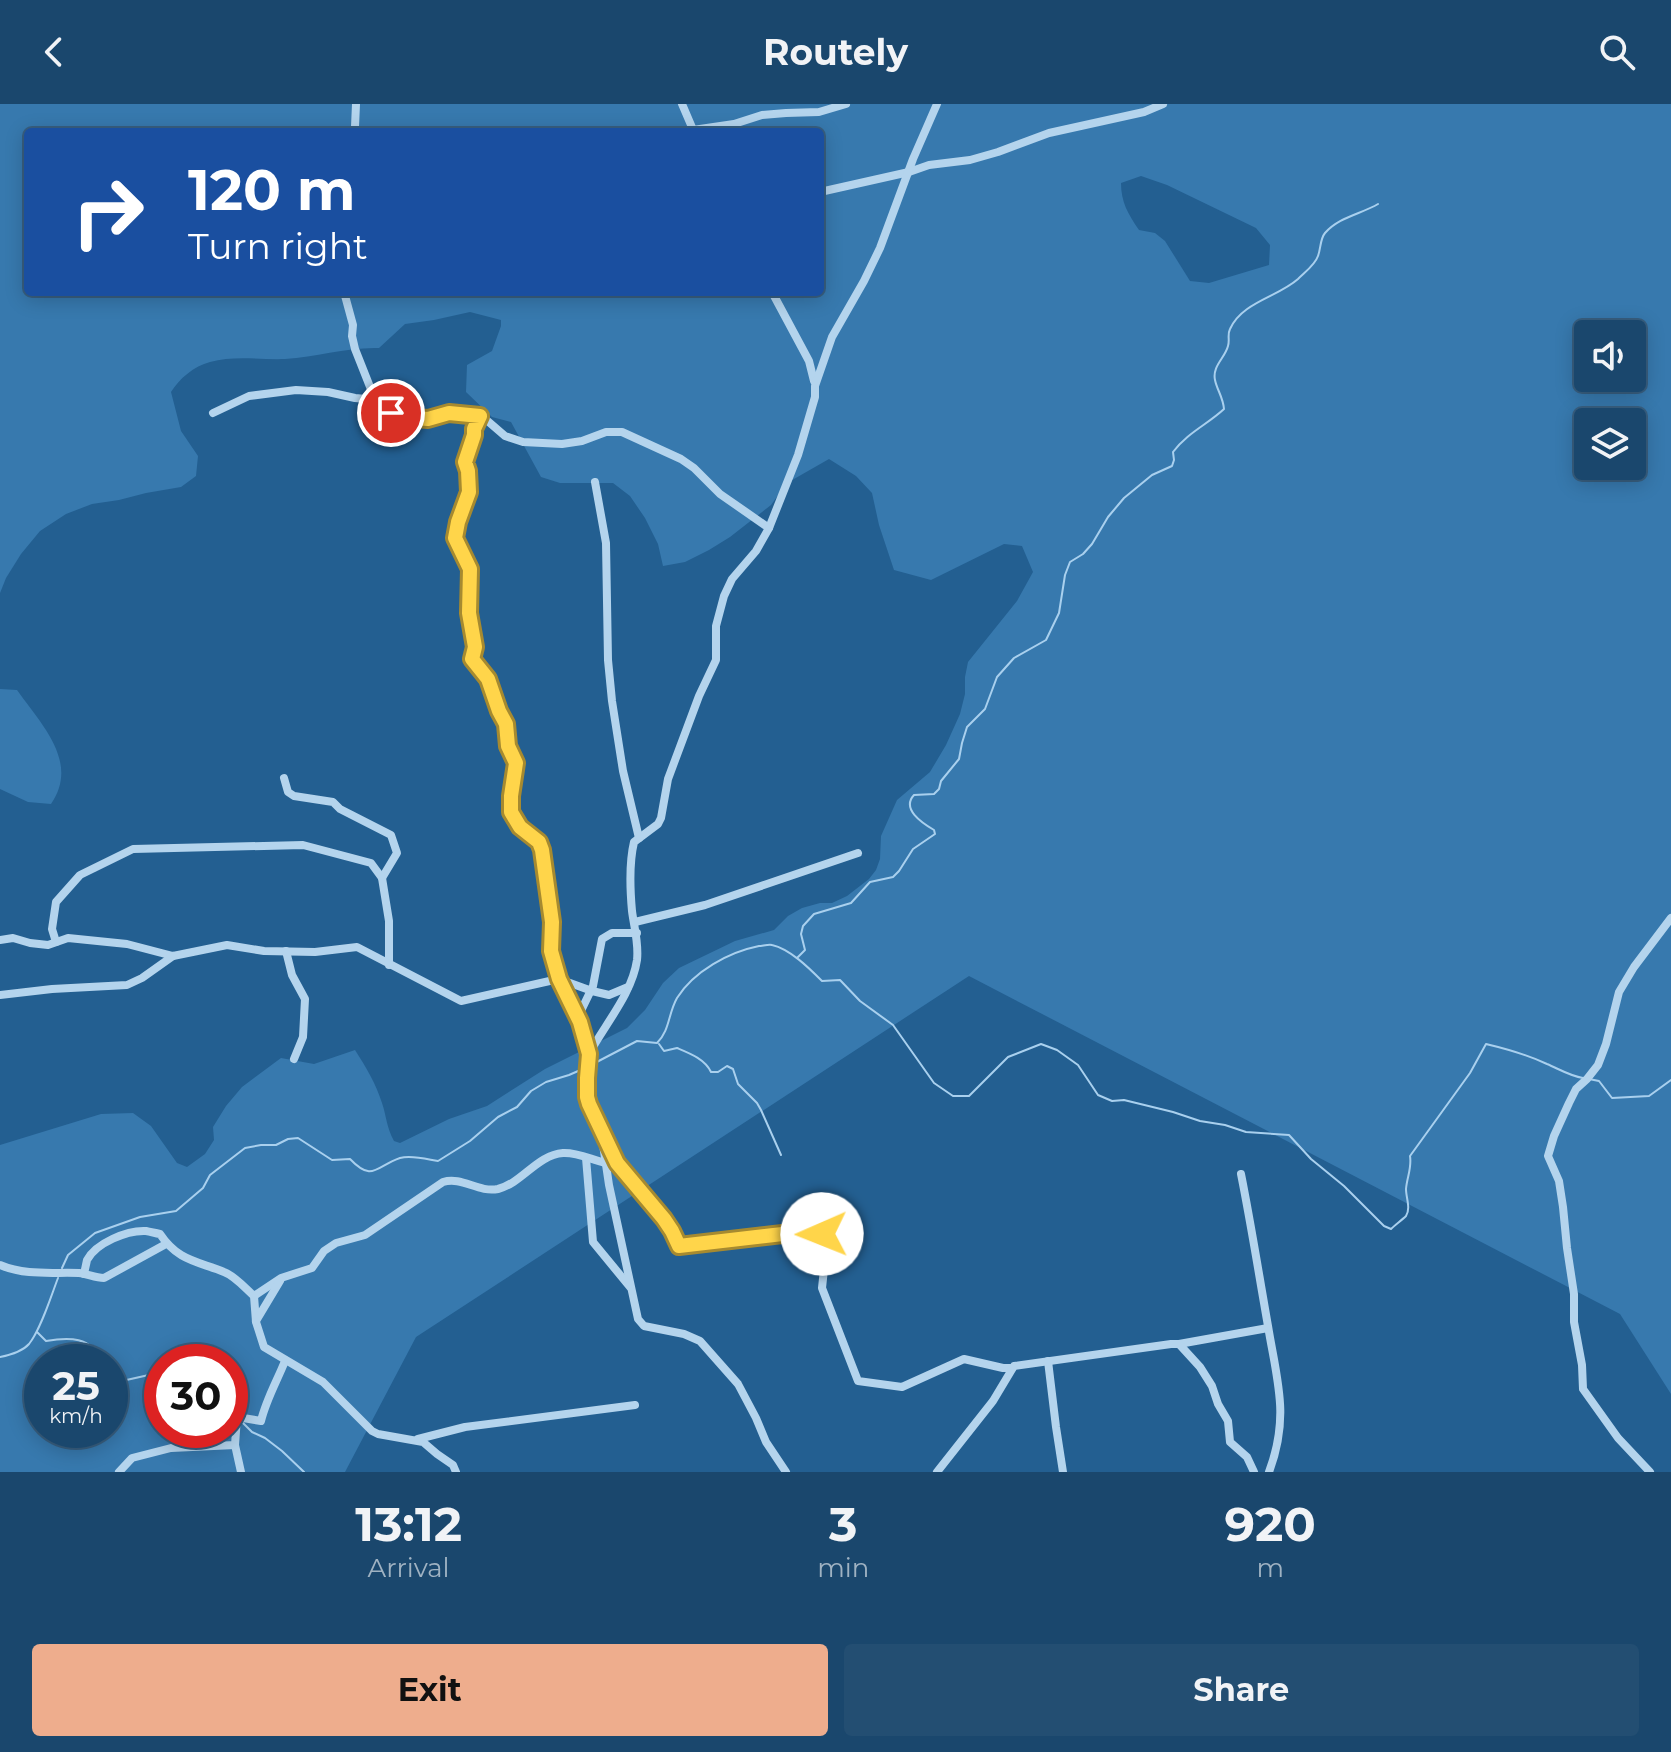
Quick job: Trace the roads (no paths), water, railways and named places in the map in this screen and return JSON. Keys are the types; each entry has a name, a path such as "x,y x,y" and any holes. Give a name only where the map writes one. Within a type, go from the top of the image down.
{"street":[{"path":"354,128 356,104"},
{"path":"682,104 693,128"},
{"path":"711,128 762,115 819,112 846,104"},
{"path":"824,191 929,165 970,160 1049,133 1144,112 1163,104"},
{"path":"815,386 832,337 880,248 934,105"},
{"path":"345,296 353,325 355,349 376,402"},
{"path":"589,1054 628,987 637,960 637,933 632,907 634,842 658,824 661,818 668,779 716,660 716,626 729,585 756,551 769,528 794,466 815,397 809,361 774,296"},
{"path":"213,413 249,396 296,390 328,392 376,402 403,417 428,419 449,413 480,416 505,436 523,442 562,444 615,431 681,459 720,494 769,528"},
{"path":"480,416 465,462 469,492 455,538 470,569 469,613 475,647 472,659 488,679 506,724 508,746 516,763 511,812 520,827 539,842 542,850 551,912 551,951 559,979 578,1017 589,1054 587,1097 622,1172 664,1219 679,1246 821,1232 825,1256 822,1288 858,1381 902,1387 964,1359 1012,1368 1268,1328"},
{"path":"595,482 606,543 608,660 612,701 623,771 639,838"},
{"path":"284,778 288,792 294,796 333,802 340,809 391,835 397,853 382,878"},
{"path":"56,942 52,929 56,902 80,875 133,849 303,845 371,863 382,878 389,921 389,965"},
{"path":"635,922 705,905 858,853"},
{"path":"1650,1472 1618,1438 1583,1389 1563,1207 1559,1181 1548,1156 1576,1089 1598,1065 1609,1037 1619,992 1671,918"},
{"path":"578,1017 592,991 602,939 612,933 637,933"},
{"path":"2,938 48,945 68,938 127,944 173,956"},
{"path":"0,995 127,985 173,956 227,945 264,951 315,952 357,947 461,1001 559,979 609,995 628,987"},
{"path":"286,951 292,975 305,999 303,1037 294,1059"},
{"path":"601,1131 640,1323 700,1341 738,1384 766,1442 786,1472"},
{"path":"254,1296 281,1278 312,1268 324,1251 336,1243 365,1235 443,1182 453,1180 482,1189 497,1189 515,1182 540,1163 562,1153 606,1163"},
{"path":"586,1158 593,1242 631,1288"},
{"path":"1241,1174 1279,1383 1280,1429 1269,1472"},
{"path":"84,1274 88,1258 114,1239 146,1231 160,1234 166,1244 182,1256 227,1273 254,1296 256,1322 264,1347 323,1382 372,1431 423,1442 453,1465 456,1472"},
{"path":"0,1265 16,1271 84,1274 104,1278 166,1244"},
{"path":"256,1322 281,1278"},
{"path":"1179,1344 1212,1386 1228,1421 1230,1442 1247,1457 1254,1472"},
{"path":"248,1419 261,1421 265,1404 285,1361"},
{"path":"1048,1361 1063,1472"},
{"path":"937,1472 993,1401 1012,1368"},
{"path":"414,1440 465,1427 635,1405"},
{"path":"119,1472 132,1458 171,1448"},
{"path":"236,1448 241,1472"}],"waterway":[{"path":"797,958 805,950 801,934 803,926 814,914 851,903 870,882 893,877 913,849 935,834 911,810 911,800 914,795 934,794 939,789 941,781 959,759 967,727 985,709 997,677 1014,658 1046,640 1059,613 1070,562 1092,544 1124,498 1152,475 1172,466 1173,452 1179,445 1224,409 1215,375 1229,344 1229,331 1236,320 1243,312 1290,285 1310,268 1318,256 1323,235 1331,228 1343,219 1378,204"},
{"path":"591,1065 637,1041 657,1043 677,998 693,979 713,964 736,953 772,945 792,955 822,981 840,980 860,1001 893,1025 934,1083 953,1096 969,1096 1008,1057 1041,1044 1057,1050 1078,1065 1098,1095 1112,1101 1124,1100 1246,1132 1289,1135 1311,1159 1391,1229 1407,1213 1410,1156 1470,1073 1486,1044 1525,1055 1583,1078"},
{"path":"659,1044 664,1051 677,1048 691,1054 705,1063 711,1072 718,1072 727,1066 733,1069 738,1084 761,1110 781,1155"},
{"path":"62,1268 68,1255 95,1233 140,1217 176,1211 203,1188 210,1175 245,1148 276,1145 298,1138 332,1160 350,1159 370,1171 405,1157 438,1161 470,1141 498,1117 517,1107 531,1091 546,1082 585,1068"},
{"path":"1589,1079 1599,1081 1612,1098 1649,1096 1671,1080"},
{"path":"0,1357 29,1344 42,1321 58,1278"},
{"path":"37,1332 46,1341 71,1339 88,1344"},
{"path":"128,1380 144,1376"},
{"path":"248,1428 282,1451 304,1472"}]}
